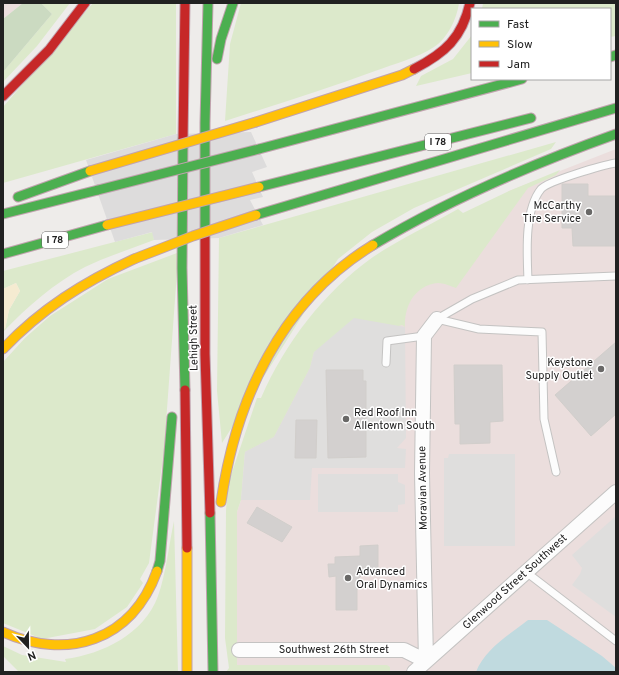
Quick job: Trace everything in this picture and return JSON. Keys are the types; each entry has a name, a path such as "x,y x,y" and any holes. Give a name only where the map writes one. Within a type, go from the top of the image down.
{"highway":[{"path":"3,96 49,50 85,3"},
{"name":"Lehigh Street","path":"185,3 182,268 187,497 187,672"},
{"name":"Lehigh Street","path":"208,3 208,56 205,123 205,354 213,587 213,672"},
{"path":"205,123 221,39 233,3"},
{"path":"10,200 90,171 256,122 402,75 422,66 450,47 458,36 464,23 470,3"},
{"path":"3,214 259,149 518,80"},
{"path":"3,349 15,335 57,300 93,278 134,259 193,236 256,215 616,108"},
{"name":"I 78","path":"3,254 543,115"},
{"path":"213,587 224,473 237,424 251,388 269,354 291,322 315,293 342,266 387,237 474,190 534,164 616,134"},
{"path":"175,377 182,268"},
{"path":"3,632 28,643 46,646 65,646 87,642 104,635 120,625 133,613 145,598 155,579 160,561 173,408"}],"street":[{"path":"424,336 437,319"},
{"name":"Moravian Avenue","path":"424,336 422,473 426,661"},
{"name":"Glenwood Street Southwest","path":"414,672 616,492"},
{"name":"Southwest 26th Street","path":"239,650 404,650 426,661"}],"lane":[{"path":"528,280 527,236 535,199 542,188 604,165 616,163"},
{"path":"437,319 472,299 518,280 616,276"},
{"path":"437,319 479,329 542,332 544,419 556,472"},
{"path":"386,363 387,341 424,336"},
{"path":"526,572 616,641"}],"shaded area":[{"path":"3,3 23,3 3,19"},
{"path":"616,149 616,672 237,670 237,512 241,500 245,452 314,352 509,191"},
{"path":"354,318 405,327 406,438 397,448 406,449 405,468 312,468 310,500 241,500 245,452 274,437 310,368 314,352","holes":["326,370 363,370 363,381 366,381 366,457 328,457","296,420 317,421 316,458 295,458"]},
{"path":"449,454 515,454 515,546 444,546 444,458 448,458"},
{"path":"318,474 398,474 398,482 405,485 405,504 398,505 398,512 318,512"},
{"path":"616,516 616,617 572,585 580,574 582,568 572,555"}],"green space":[{"path":"23,3 41,3 52,14 3,72 3,19"},
{"path":"41,3 70,3 37,46 3,82 3,72 52,14"},
{"path":"93,3 176,3 176,134 3,183 3,107"},
{"path":"241,3 459,3 454,21 448,33 439,43 427,51 338,84 225,121 230,44"},
{"path":"483,3 616,3 616,36 611,37 611,8 482,8"},
{"path":"471,36 471,73 416,86 421,76 453,59"},
{"path":"556,142 551,149 414,208 372,232 338,259 222,443 217,391 219,238"},
{"path":"560,170 556,175 528,188 456,288 438,283 423,288 417,292 412,298 406,312 405,327 402,325 314,352 310,368 274,437 245,452 241,500 237,512 237,665 387,665 390,667 390,672 226,672 229,668 225,638 226,511 228,484 257,398 261,398 294,338 322,302 338,286 383,250 458,209 463,213 509,191"},
{"path":"153,232 154,240 94,263 62,280 31,305 3,332 3,325 5,329 9,310 20,291 16,283 3,289 3,271"},
{"path":"177,253 177,272 164,450 149,563 140,579 143,583 127,607 95,629 42,639 3,623 3,362 25,338 50,316 108,279"},
{"path":"174,521 178,672 19,672 3,656 3,646 22,655 66,662 65,659 94,652 107,647 132,631 143,621 152,609 158,596 165,569"}],"sand":[{"path":"16,283 20,291 9,310 5,330 3,325 3,289"}],"water":[{"path":"528,620 547,620 602,656 616,668 616,672 476,672 485,656 491,649"}],"pier":[{"path":"251,132 267,167 252,172 263,197 250,200 263,225 219,238 154,240 152,232 115,242 86,160 176,134"}],"building":[{"name":"McCarthy Tire Service","path":"562,184 588,184 588,196 616,196 616,246 573,246 572,228 562,228"},
{"name":"Keystone Supply Outlet","path":"616,342 616,414 591,436 555,395"},
{"path":"454,365 502,365 503,421 490,422 490,443 460,444 460,424 455,424"},
{"name":"Red Roof Inn Allentown South","path":"326,370 363,370 363,381 366,381 366,457 328,458"},
{"path":"296,420 317,420 316,458 295,458"},
{"path":"257,507 292,527 282,542 247,523"},
{"name":"Advanced Oral Dynamics","path":"378,545 378,575 362,575 357,580 357,610 336,610 336,576 329,577 328,564 335,564 335,557 360,556 360,546"}],"traffic: fast":[{"path":"205,233 205,123 208,3"},
{"path":"217,59 221,39 233,3"},
{"path":"611,57 616,55"},
{"path":"259,149 518,80"},
{"path":"256,215 616,108"},
{"path":"259,187 531,118"},
{"path":"373,245 432,212 492,184 523,170 616,134"},
{"path":"183,139 182,268 185,390"},
{"path":"98,190 259,149"},
{"path":"18,197 90,171"},
{"path":"3,214 98,190"},
{"path":"3,254 107,225"},
{"path":"157,571 160,561 172,417"},
{"path":"210,513 213,672"}],"traffic: slow":[{"path":"256,122 402,75 414,69"},
{"path":"90,171 256,122"},
{"path":"107,225 259,187"},
{"path":"134,259 193,236 256,215"},
{"path":"221,502 228,464 238,426 251,390 268,356 288,324 313,294 341,268 373,245"},
{"path":"3,349 32,321 64,298 98,277 134,259"},
{"path":"187,548 187,672"},
{"path":"3,632 27,641 51,645 73,644 95,639 114,629 131,614 146,595 157,571"}],"traffic: jam":[{"path":"3,96 49,50 85,3"},
{"path":"183,139 185,3"},
{"path":"414,69 435,57 451,43 462,26 470,3"},
{"path":"205,233 205,354 210,513"},
{"path":"185,390 187,548"}],"place":[{"name":"McCarthy Tire Service","path":"589,212"},
{"name":"Keystone Supply Outlet","path":"601,369"},
{"name":"Red Roof Inn Allentown South","path":"346,419"},
{"name":"Advanced Oral Dynamics","path":"348,578"}]}
